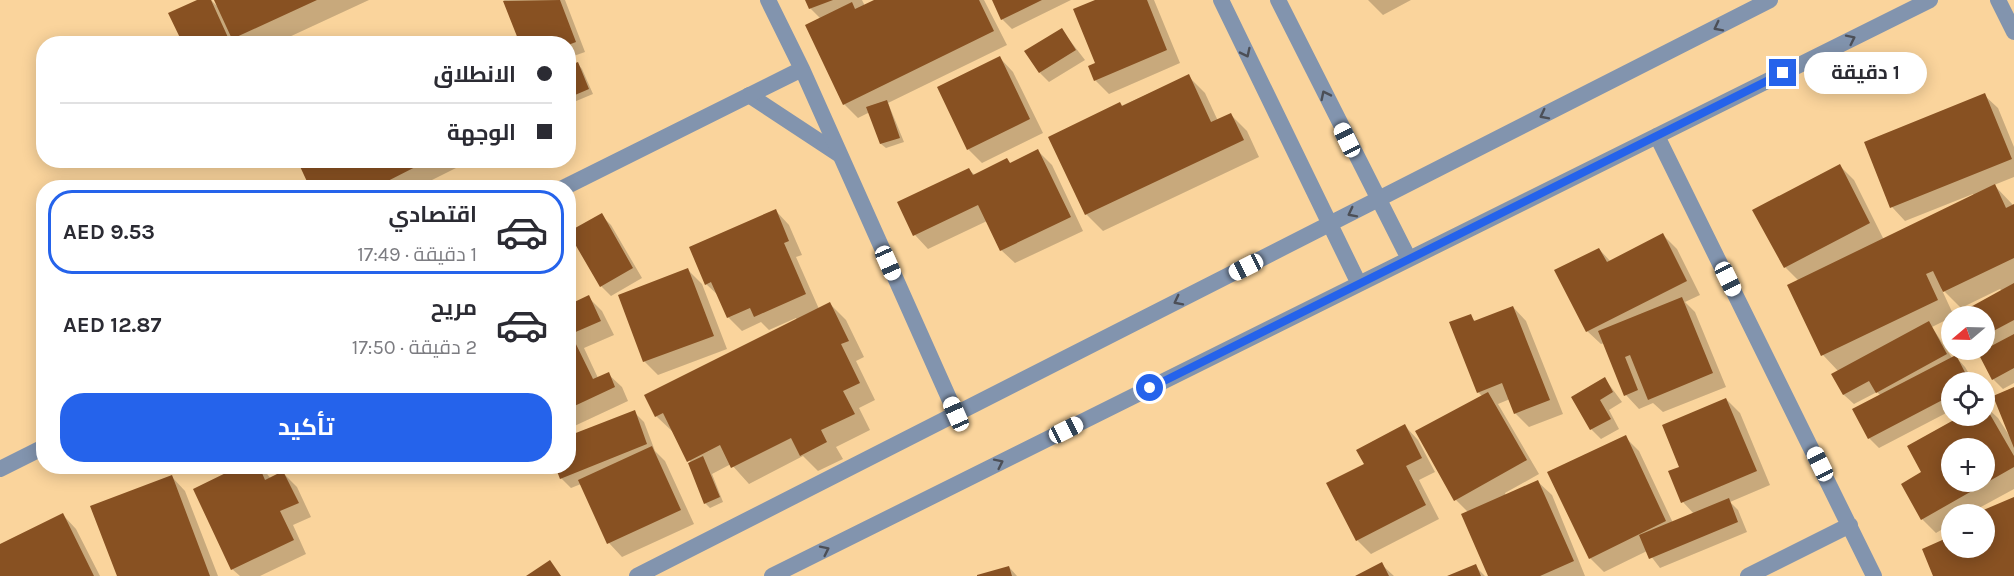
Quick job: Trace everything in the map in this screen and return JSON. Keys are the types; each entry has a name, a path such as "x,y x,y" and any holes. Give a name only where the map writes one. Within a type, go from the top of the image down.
{"street":[{"path":"768,0 802,69 956,414"},
{"path":"1221,0 1359,284"},
{"path":"1278,0 1408,259"},
{"path":"637,576 1770,0"},
{"path":"772,576 1930,0"},
{"path":"1998,0 2014,32"},
{"path":"576,182 802,69"},
{"path":"749,95 840,155"},
{"path":"1657,136 1874,576"},
{"path":"1,467 36,451"},
{"path":"1748,576 1850,525"}],"building":[{"path":"197,0 211,0 227,36 179,36 168,13"},
{"path":"214,0 317,0 239,36 231,36"},
{"path":"560,0 574,36 517,36 503,1"},
{"path":"805,0 833,0 809,9"},
{"path":"874,0 979,0 994,31 843,105 805,25 852,2 855,9"},
{"path":"992,0 1042,0 1001,20"},
{"path":"1095,0 1147,0 1167,50 1094,81 1088,66 1095,63 1073,9"},
{"path":"1062,28 1076,50 1039,73 1024,51"},
{"path":"1000,56 1030,119 967,150 937,87"},
{"path":"578,62 589,89 576,95 576,63"},
{"path":"1189,74 1211,122 1231,113 1244,140 1085,215 1048,137 1120,102 1122,106"},
{"path":"1985,93 2012,159 1890,208 1864,142"},
{"path":"887,100 900,138 880,144 866,107"},
{"path":"1038,149 1071,217 1000,251 978,205 913,236 897,202 969,168 973,175 1007,158 1010,163"},
{"path":"1840,164 1870,223 1784,268 1752,210"},
{"path":"301,168 413,168 390,180 306,180"},
{"path":"1995,184 2006,208 2014,204 2014,258 1943,292 1933,271 1926,274 1938,300 1821,356 1787,285"},
{"path":"776,209 789,241 784,243 806,294 754,317 750,308 727,318 711,282 705,285 689,247"},
{"path":"602,213 633,268 600,287 576,246 576,228"},
{"path":"1663,233 1687,281 1586,332 1554,270 1599,248 1607,262"},
{"path":"688,268 714,336 643,362 618,295"},
{"path":"2014,283 2014,320 1995,330 1995,306 1972,306"},
{"path":"589,295 601,321 576,332 576,301"},
{"path":"1682,297 1713,373 1648,400 1630,355 1625,357 1638,390 1624,396 1598,331"},
{"path":"830,302 849,341 841,344 860,383 843,391 855,414 821,430 827,442 800,456 791,438 731,468 720,445 687,462 663,413 655,417 644,395"},
{"path":"1513,306 1550,400 1514,414 1502,383 1477,393 1449,322 1471,314 1474,321"},
{"path":"1929,321 1941,343 1941,357 1876,393 1869,381 1843,395 1831,374"},
{"path":"2014,334 2014,368 1995,378 1995,372 1988,372 1982,360 1995,360 1995,344"},
{"path":"576,344 593,379 609,372 615,387 576,405"},
{"path":"1946,360 1959,360 1965,372 1941,372 1941,401 1868,439 1852,409"},
{"path":"1605,377 1613,392 1600,400 1611,419 1590,430 1571,397"},
{"path":"2014,387 2014,448 1995,401 1995,395"},
{"path":"1488,392 1527,460 1454,501 1415,431"},
{"path":"1726,398 1757,471 1681,503 1668,471 1679,467 1662,425"},
{"path":"635,410 647,444 576,473 576,433"},
{"path":"1995,423 2014,456 2014,467 1995,478 1995,438 1941,438 1941,492 1970,492 1949,504 1941,504 1941,509 1921,520 1901,484 1921,472 1907,446 1943,426 1995,426"},
{"path":"1405,424 1422,458 1406,466 1426,505 1356,541 1326,483 1364,464 1356,450"},
{"path":"1626,435 1666,521 1589,559 1547,472"},
{"path":"652,446 681,510 607,544 578,480"},
{"path":"703,456 720,497 704,504 688,463"},
{"path":"224,474 262,474 265,480 277,474 284,474 299,503 280,511 294,540 231,570 193,489"},
{"path":"558,474 572,474 560,479"},
{"path":"172,475 210,576 117,576 90,506"},
{"path":"1538,480 1574,561 1540,576 1488,576 1461,514"},
{"path":"2014,497 2014,576 1933,576 1922,549 1941,541 1941,558 1995,558 1995,505"},
{"path":"1729,498 1738,522 1649,559 1639,535"},
{"path":"63,513 94,576 0,576 0,544"},
{"path":"550,560 561,576 526,576"},
{"path":"1382,562 1389,576 1355,576"},
{"path":"1476,564 1481,576 1447,576"},
{"path":"1009,566 1012,576 977,576 977,575"}],"route":[{"path":"1150,388 1783,73"}]}
